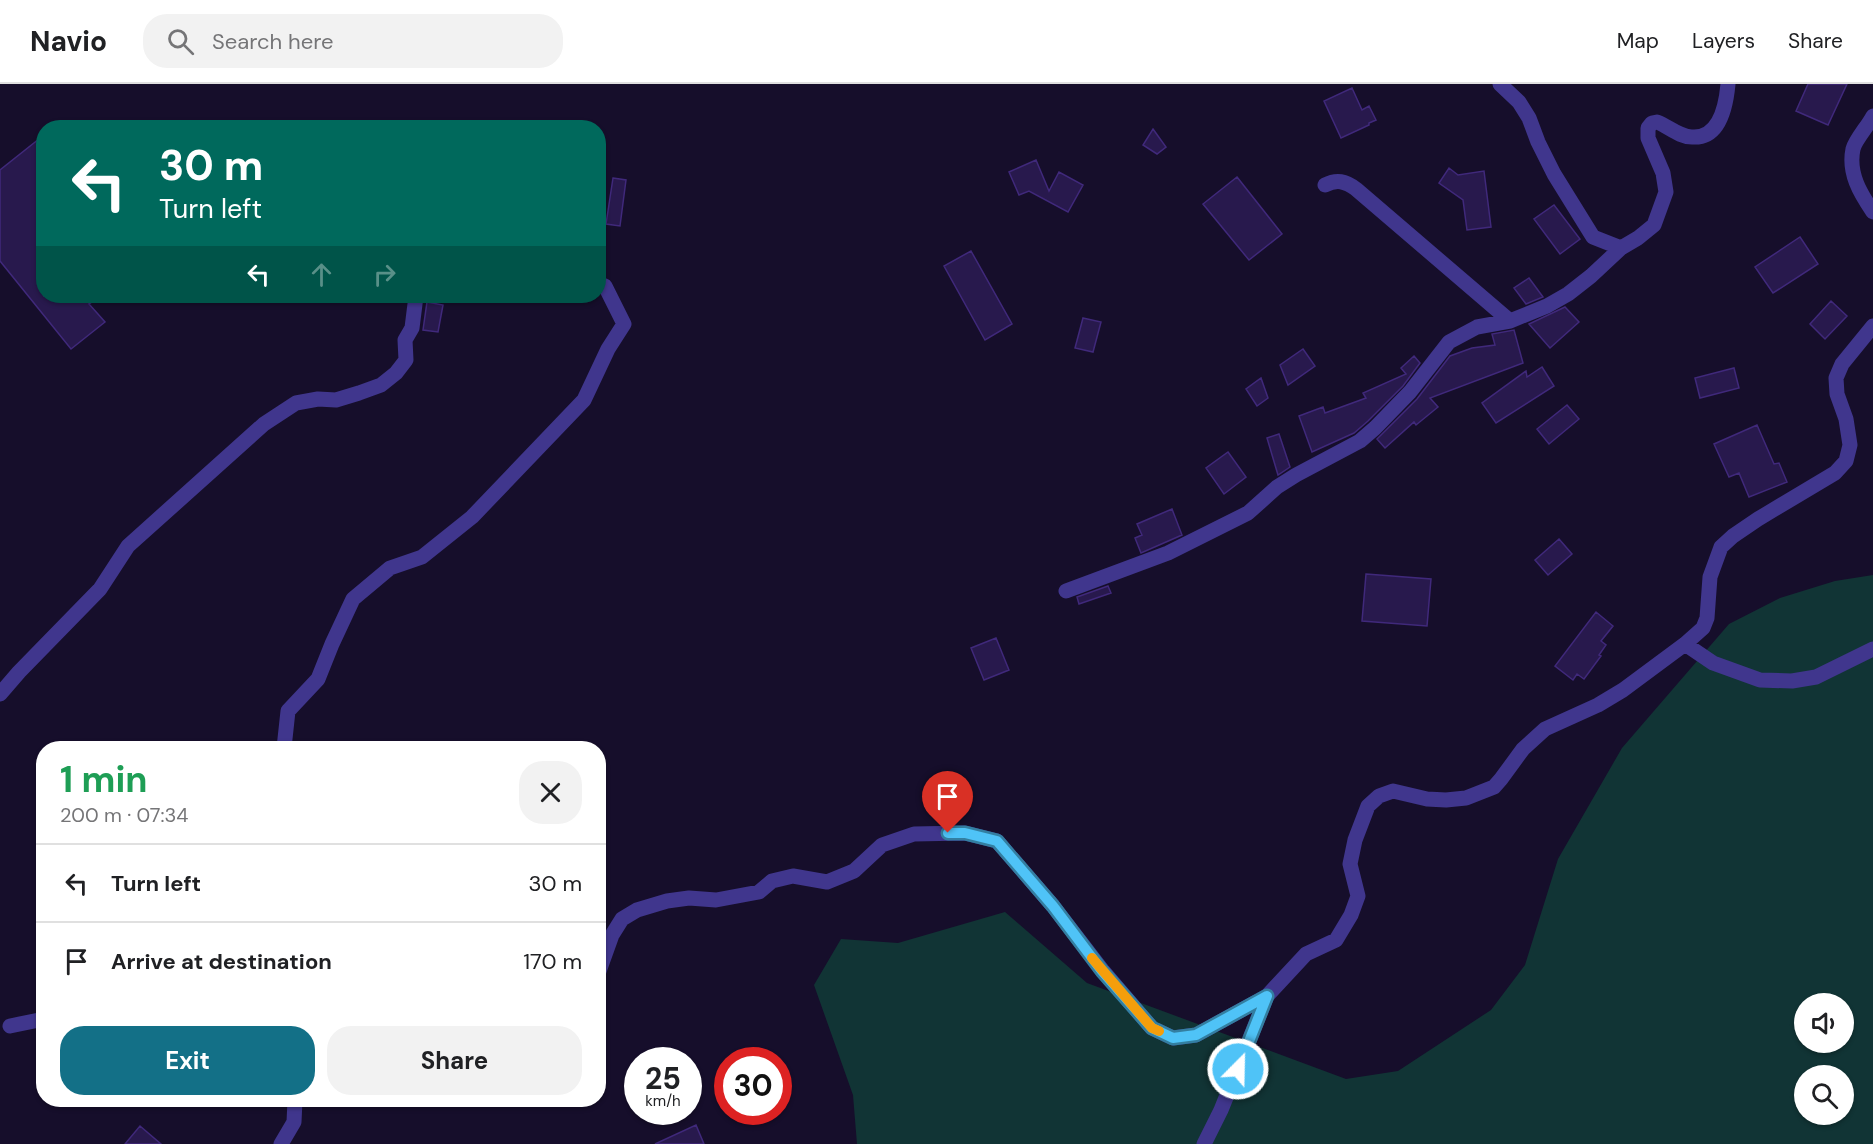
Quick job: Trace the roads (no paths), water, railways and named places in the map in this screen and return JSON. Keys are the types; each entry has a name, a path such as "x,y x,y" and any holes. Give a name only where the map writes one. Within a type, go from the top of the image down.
{"street":[{"path":"1500,84 1519,102 1554,174 1593,237 1622,248"},
{"path":"1066,591 1168,553 1248,513 1287,481 1360,441 1410,392 1449,342 1477,327 1510,321 1568,294 1622,248 1654,225 1666,192 1663,173 1648,138 1648,128 1652,123 1657,122 1691,137 1705,135 1716,126 1722,117 1728,84"},
{"path":"1873,116 1853,148 1853,165 1857,186 1873,212"},
{"path":"1325,185 1332,181 1340,181 1356,189 1510,321"},
{"path":"285,741 288,711 318,679 352,599 390,568 422,557 472,517 584,400 608,349 624,324 606,288"},
{"path":"0,694 100,589 128,546 264,424 296,403 318,399 336,400 381,385 396,373 406,360 405,340 411,328 415,303"},
{"path":"606,952 612,935 622,919 637,910 667,901 689,898 716,900 759,892 772,881 793,876 827,882 854,872 882,845 914,834 965,833 997,841 1053,906 1102,971 1152,1028 1173,1038 1196,1035 1267,996 1306,954 1336,940 1351,915 1358,896 1350,864 1355,840 1368,806 1379,796 1393,791 1446,800 1466,798 1494,787 1523,749 1545,729 1598,705 1623,690 1703,628 1707,618 1710,577 1721,547 1758,519 1834,473 1846,461 1850,446 1846,419 1837,394 1836,378 1842,364 1873,326"},
{"path":"1685,644 1713,663 1760,680 1792,681 1816,677 1873,649"},
{"path":"1204,1144 1225,1100 1267,996"},
{"path":"10,1026 36,1021"},
{"path":"281,1144 294,1122 295,1107"}]}
